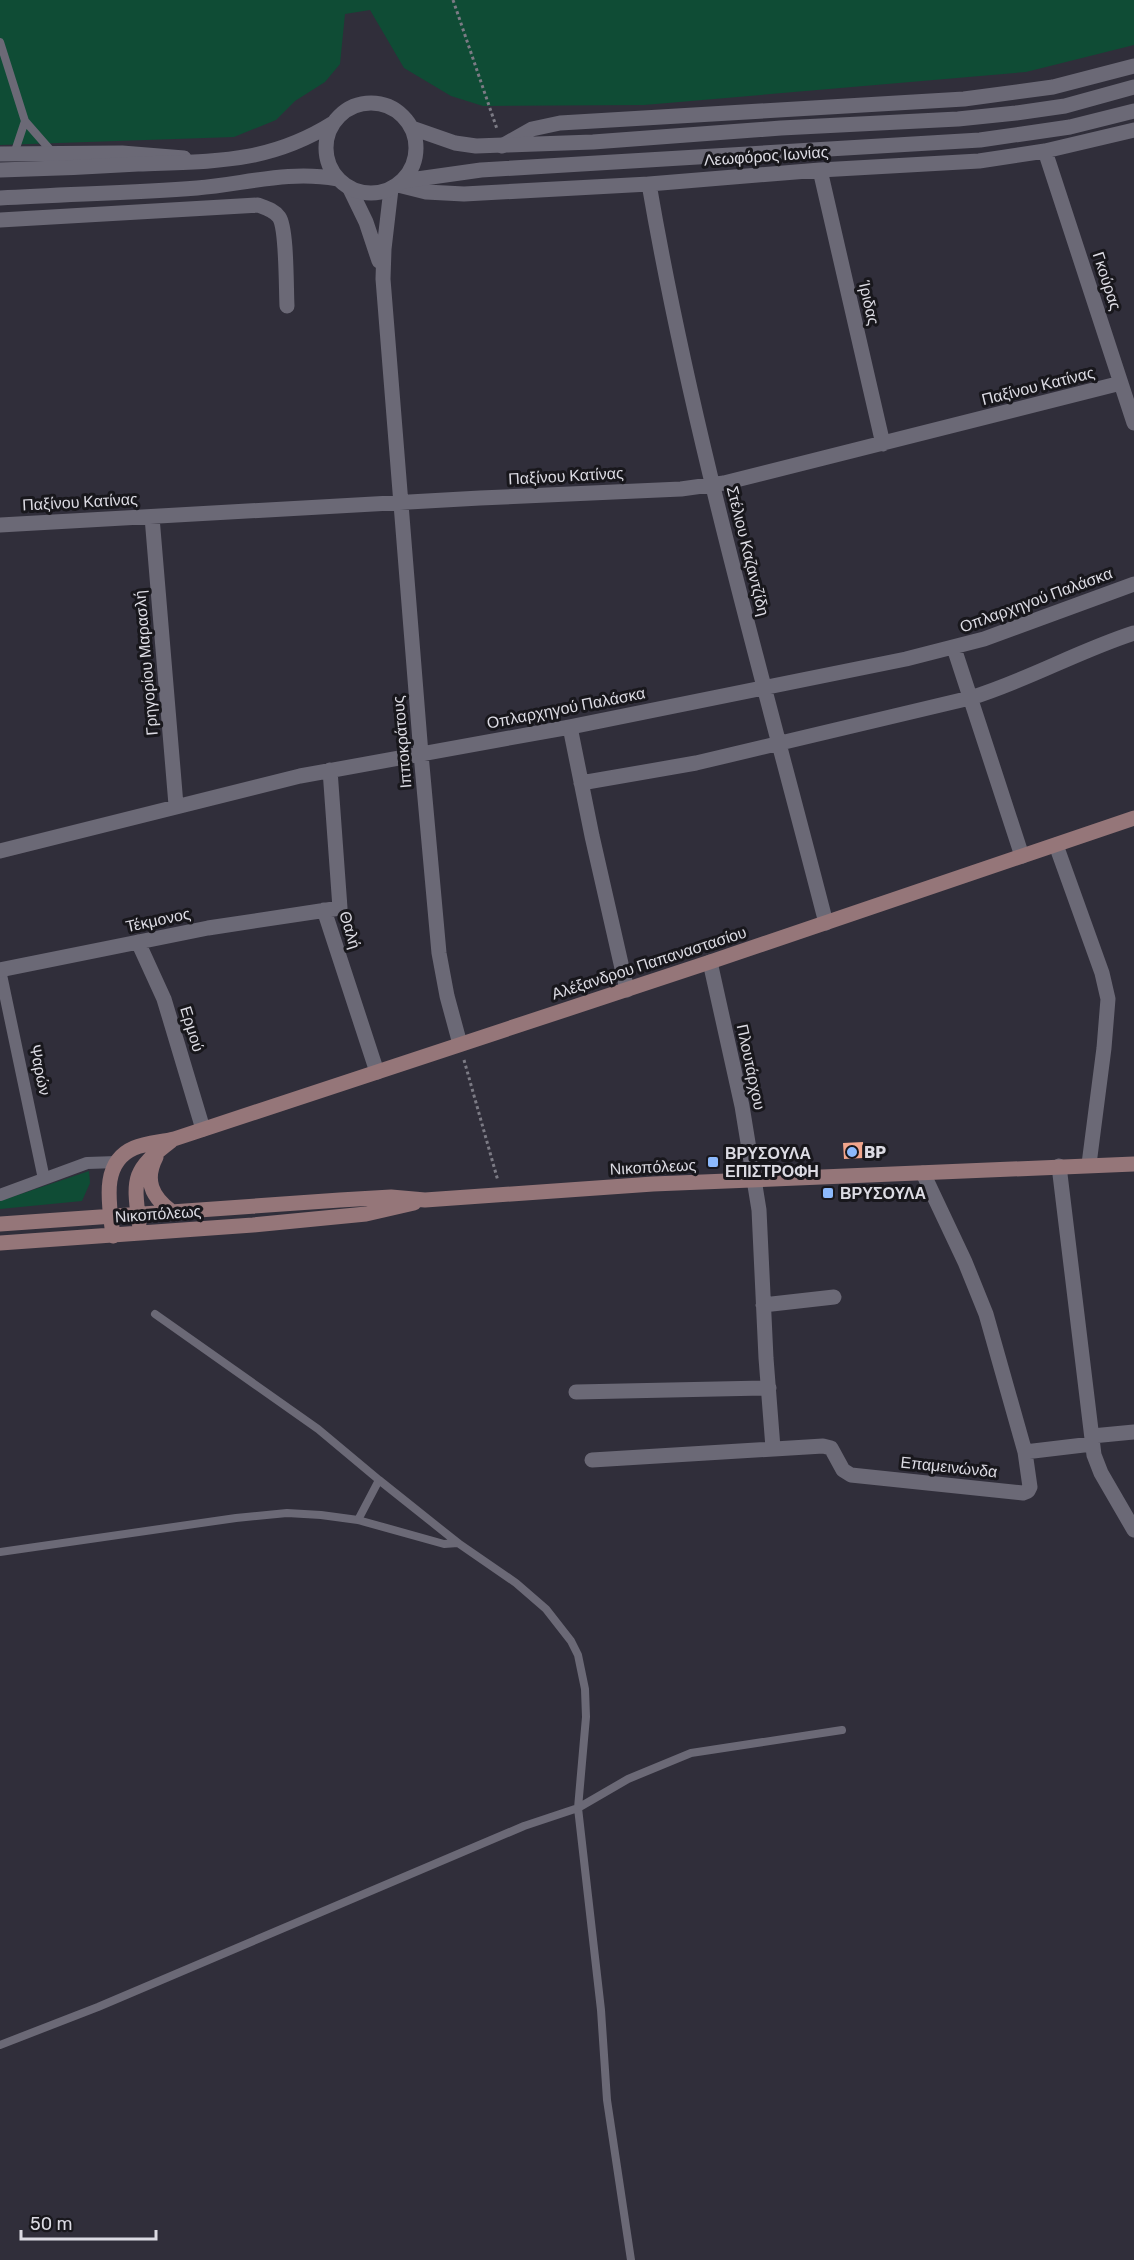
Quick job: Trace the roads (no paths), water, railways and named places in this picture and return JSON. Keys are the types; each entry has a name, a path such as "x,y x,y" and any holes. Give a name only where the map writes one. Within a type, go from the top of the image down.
{"main road":[{"name":"Αλέξανδρου Παπαναστασίου","path":"117,1162 133,1148 203,1129 627,990 1134,818"},
{"name":"Αλέξανδρου Παπαναστασίου","path":"140,1234 135,1190 139,1171 174,1138"},
{"path":"161,1149 152,1166 150,1182 156,1198 171,1211"},
{"path":"113,1236 108,1192 110,1179 117,1162"},
{"name":"Νικοπόλεως","path":"0,1243 140,1234 366,1214 426,1200 502,1194 755,1179 1134,1164"},
{"name":"Νικοπόλεως","path":"0,1224 391,1197 426,1200"}],"street":[{"path":"502,146 532,129 560,123 964,99 1053,87 1134,66"},
{"path":"412,128 455,143 502,146 958,119 1065,106 1134,87"},
{"path":"0,170 216,161 255,156 308,139 333,123 341,114 354,106 368,102 383,104 397,110 412,128 416,141 416,156 411,170 397,185"},
{"path":"333,123 327,137 325,152 329,167 337,179 350,189 378,194 397,185 481,170 980,140 1070,128 1134,111"},
{"name":"Λεωφόρος Ιωνίας","path":"397,185 444,195 649,184 820,170 979,161 1046,151 1134,130"},
{"name":"Γκούρας","path":"1046,151 1134,423"},
{"path":"7,154 122,153 216,161"},
{"name":"Ίριδας","path":"820,170 884,444"},
{"path":"0,198 198,188 297,175 316,175 337,179"},
{"name":"Στέλιου Καζαντζίδη","path":"649,184 664,270 713,485 826,923"},
{"name":"Ιπποκράτους","path":"397,185 384,249 383,279 438,953 460,1044"},
{"name":"Ιπποκράτους","path":"350,189 366,222 383,279"},
{"path":"0,220 258,205 271,210 280,218 284,232 287,306"},
{"name":"Παξίνου Κατίνας","path":"0,525 681,489 713,485 1121,383"},
{"name":"Γρηγορίου Μαρασλή","path":"152,517 176,806"},
{"name":"Οπλαρχηγού Παλάσκα","path":"0,851 330,770 570,727 954,648 1134,584"},
{"path":"581,783 658,771 970,698 1134,633"},
{"path":"954,648 1022,856"},
{"path":"570,727 627,990"},
{"name":"Θαλή","path":"330,770 340,908 324,910 376,1072"},
{"path":"1056,845 1102,973 1108,999 1089,1164"},
{"name":"Τέκμονος","path":"0,969 218,926 324,910"},
{"name":"Ερμού","path":"138,942 164,999 203,1129"},
{"name":"Πλουτάρχου","path":"710,962 742,1106 755,1179 760,1222 773,1448"},
{"name":"Ψαρών","path":"0,969 44,1179"},
{"path":"0,1195 87,1163 117,1162"},
{"path":"1059,1166 1094,1455 1101,1473 1134,1530"},
{"path":"923,1173 980,1297 1025,1452 1134,1432"},
{"path":"763,1305 834,1297"},
{"path":"576,1392 769,1388"},
{"name":"Επαμεινώνδα","path":"773,1448 823,1446 831,1448 843,1470 851,1475 1023,1493 1030,1487 1025,1452"},
{"path":"592,1460 773,1448"}],"lane":[{"path":"0,42 25,121 53,153"},
{"path":"7,154 25,121"},
{"path":"155,1314 318,1429 458,1543 501,1571 546,1609 562,1628 578,1655 587,1704 578,1808 601,2010 607,2100 631,2260"},
{"path":"358,1520 379,1480"},
{"path":"0,1552 270,1514 308,1513 358,1520 444,1544 458,1543"},
{"path":"0,2045 98,2007 524,1826 578,1808 628,1779 691,1754 842,1730"}],"place":[{"name":"BP","path":"852,1152"},
{"name":"ΒΡΥΣΟΥΛΑ ΕΠΙΣΤΡΟΦΗ","path":"713,1162"},
{"name":"ΒΡΥΣΟΥΛΑ","path":"828,1193"}]}
